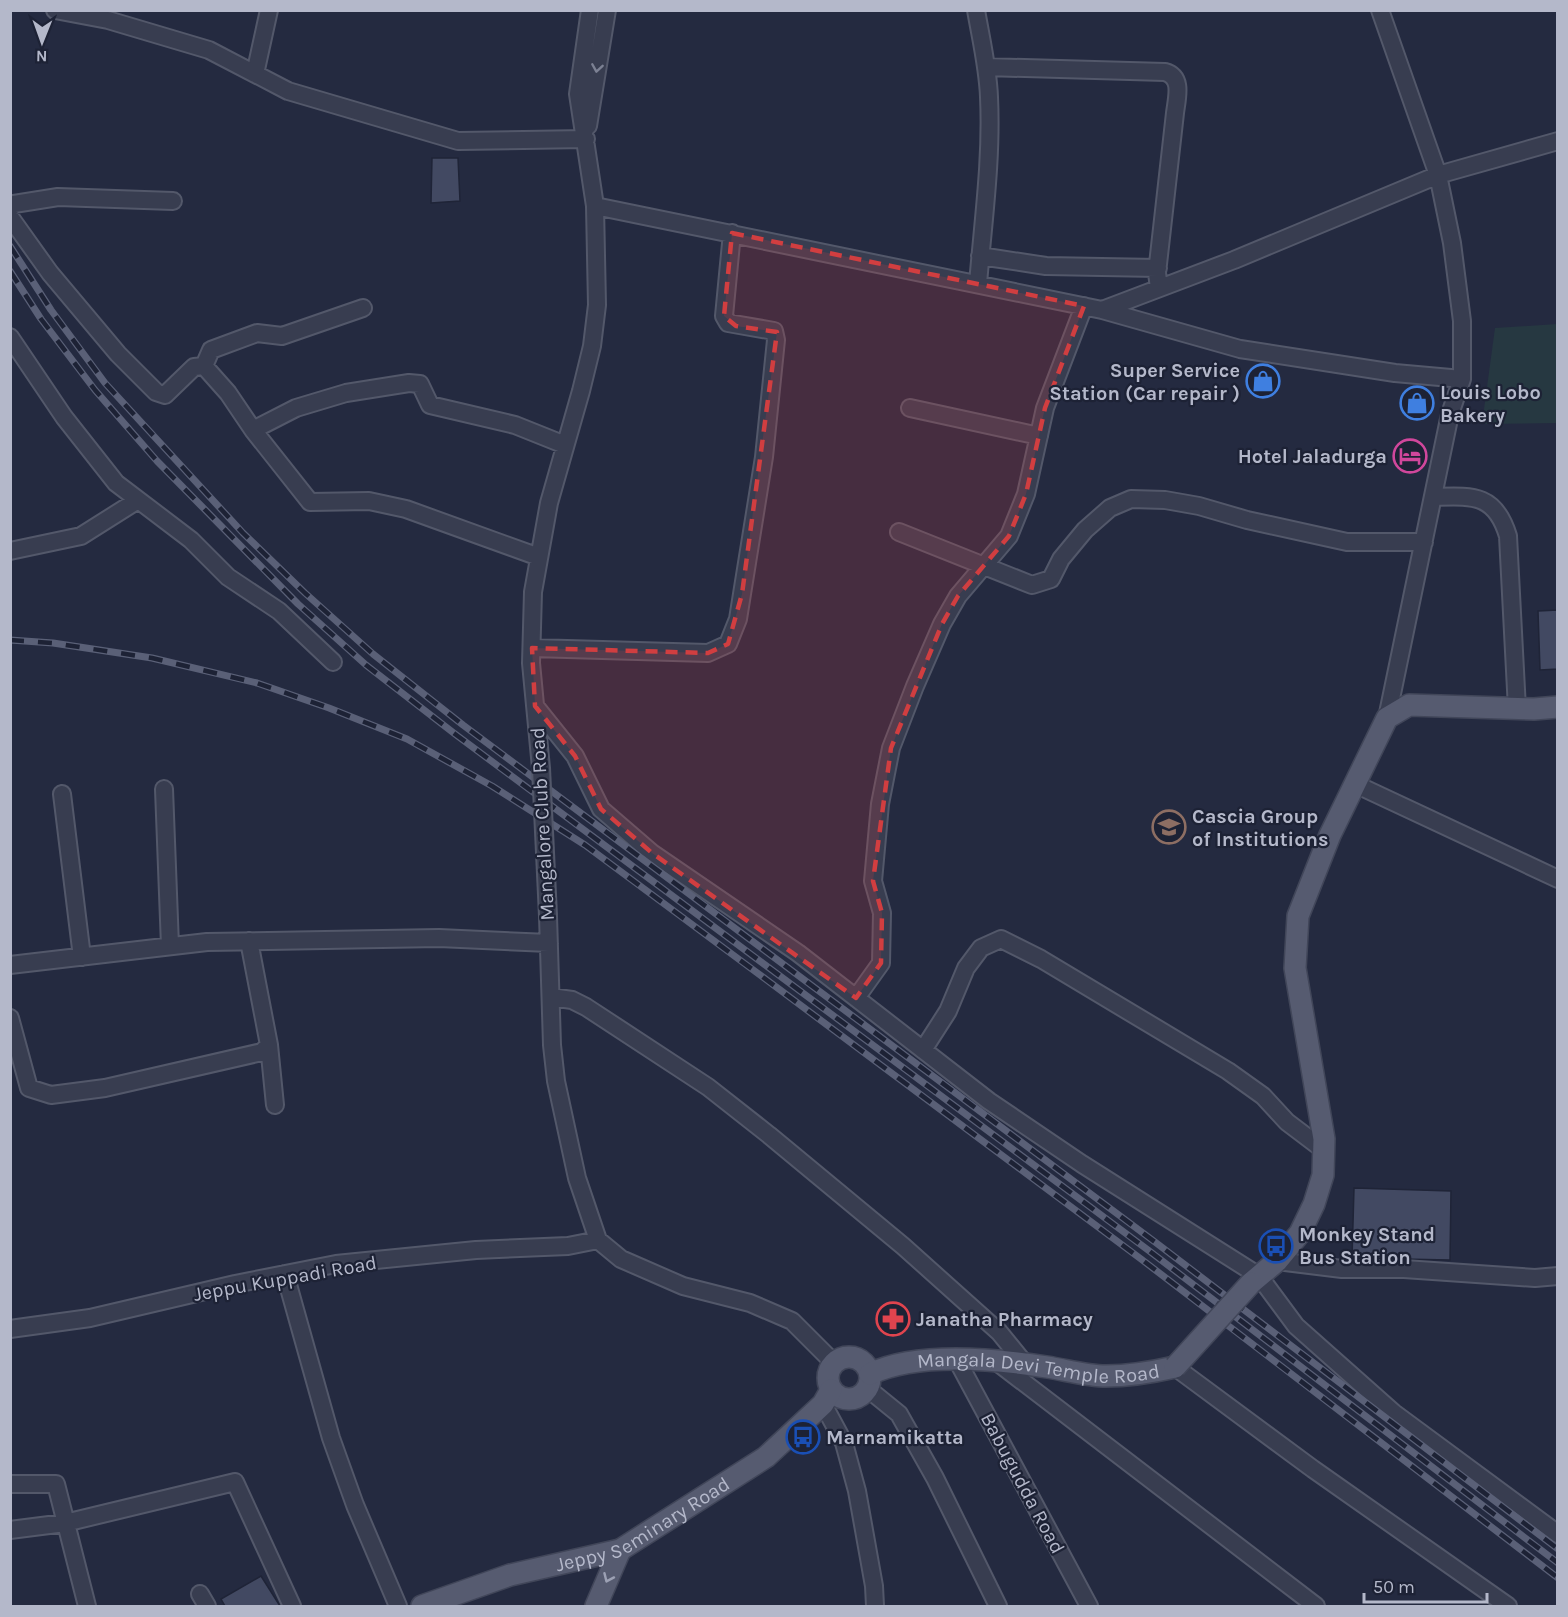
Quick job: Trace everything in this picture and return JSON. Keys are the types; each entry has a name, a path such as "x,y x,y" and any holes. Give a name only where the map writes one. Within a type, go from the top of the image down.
{"main road":[{"path":"1387,718 1409,705 1517,709 1557,707"},
{"name":"Mangala Devi Temple Road","path":"869,1381 884,1367 906,1362 957,1360 997,1362 1105,1376 1152,1373 1175,1366 1255,1280 1277,1261 1300,1233 1314,1204 1323,1175 1324,1138 1295,968 1298,916 1330,835 1387,718"},
{"path":"843,1358 857,1359 867,1367 869,1381 863,1394 848,1399 837,1395 827,1397 828,1376 834,1363 843,1358"},
{"name":"Jeppy Seminary Road","path":"422,1606 510,1575 620,1550 766,1457 827,1397"},
{"path":"596,1606 620,1550"}],"street":[{"path":"55,10 108,20 209,50 288,92 458,141 586,139"},
{"path":"255,74 269,10"},
{"name":"Mangalore Club Road","path":"590,10 578,94 595,206 597,305 581,391 549,503 533,592 532,648 541,768 556,1081 577,1178 598,1240"},
{"name":"Mangalore Club Road","path":"586,139 607,10"},
{"path":"976,10 989,98 988,159 978,284"},
{"path":"1380,10 1438,175 1452,243 1462,321 1461,380 1450,414 1387,718"},
{"path":"986,67 1165,72 1176,78 1178,87 1158,268 1159,288"},
{"path":"1102,310 1234,260 1438,175 1557,141"},
{"path":"10,209 14,204 58,197 173,201"},
{"path":"595,206 732,232 1084,306 1240,349 1395,373 1461,380"},
{"path":"10,217 50,273 118,354 156,392 165,395 194,367 204,366"},
{"path":"532,648 708,653 728,644 738,619 764,458 776,340 774,331 736,326 728,323 724,316 732,232"},
{"path":"980,256 1046,266 1158,268"},
{"path":"856,998 881,963 882,914 873,881 880,804 891,748 942,624 958,596 1009,536 1026,494 1045,408 1084,306"},
{"path":"204,366 211,350 257,333 282,336 363,308"},
{"path":"10,337 64,417 116,483 191,540 228,578 279,611 333,662"},
{"path":"204,366 228,393 253,430 309,502 369,501 406,509 539,556"},
{"path":"253,430 296,408 346,393 409,383 420,384 430,405 515,425 564,445"},
{"path":"910,408 1039,436"},
{"path":"1433,497 1465,497 1484,501 1496,509 1504,522 1508,536 1517,709"},
{"path":"899,532 1032,585 1051,579 1061,559 1085,530 1110,508 1131,499 1165,500 1188,504 1347,542 1424,542"},
{"path":"10,551 81,536 138,500"},
{"path":"535,706 575,756 601,809 652,853 798,953 989,1101 1214,1250 1255,1280 1296,1326 1394,1413 1557,1534"},
{"path":"1355,784 1557,879"},
{"path":"164,789 170,946"},
{"path":"62,794 82,957"},
{"path":"10,965 207,942 439,938 549,943"},
{"path":"923,1050 948,1011 966,968 981,948 1001,939 1041,959 1228,1071 1263,1096 1287,1122 1324,1150"},
{"path":"249,941 269,1045 275,1105"},
{"path":"551,997 572,1000 586,1007 740,1111 903,1246 999,1332 1025,1364"},
{"path":"10,1018 29,1088 51,1095 105,1088 262,1052 269,1045"},
{"path":"598,1240 621,1259 683,1286 750,1303 792,1321 834,1363"},
{"name":"Jeppu Kuppadi Road","path":"10,1329 90,1318 336,1264 476,1250 568,1246 598,1240"},
{"path":"1277,1261 1342,1269 1404,1269 1535,1278 1557,1276"},
{"path":"285,1274 331,1438 355,1505 398,1606"},
{"name":"Babugudda Road","path":"957,1360 1089,1606"},
{"path":"997,1362 1316,1606"},
{"path":"1175,1366 1313,1469 1508,1606"},
{"path":"869,1381 899,1414 935,1478 998,1606"},
{"path":"827,1397 857,1491 874,1586 874,1606"},
{"path":"10,1530 65,1523 235,1482 292,1606"},
{"path":"10,1484 56,1484 87,1606"}],"highlighted area":[{"path":"732,233 1084,306 1045,408 1026,494 1009,536 958,596 942,624 891,748 873,881 882,913 881,963 856,998 652,853 601,809 575,756 535,706 532,648 708,653 728,644 742,594 777,332 736,326 724,316"}],"shaded area":[{"path":"1557,324 1557,423 1482,424 1495,328"}],"building":[{"path":"432,158 458,158 460,201 431,203"},
{"path":"1558,610 1558,669 1540,670 1538,611"},
{"path":"1354,1188 1451,1191 1450,1260 1352,1258"},
{"path":"261,1576 280,1606 225,1606 221,1599"}],"railway":[{"path":"10,246 51,310 105,383 243,533 373,654 463,725 1155,1242 1558,1549"},
{"path":"10,271 41,319 95,390 157,461 298,604 366,665 455,734 1148,1250 1558,1563"},
{"path":"10,640 53,643 152,658 257,683 407,739 492,786 585,845 756,972 1141,1259 1558,1578"}],"place":[{"name":"Super Service Station (Car repair )","path":"1263,381"},
{"name":"Louis Lobo Bakery","path":"1417,403"},
{"name":"Hotel Jaladurga","path":"1410,456"},
{"name":"Cascia Group of Institutions","path":"1169,827"},
{"name":"Monkey Stand Bus Station","path":"1276,1246"},
{"name":"Janatha Pharmacy","path":"893,1319"},
{"name":"Marnamikatta","path":"803,1437"}]}
